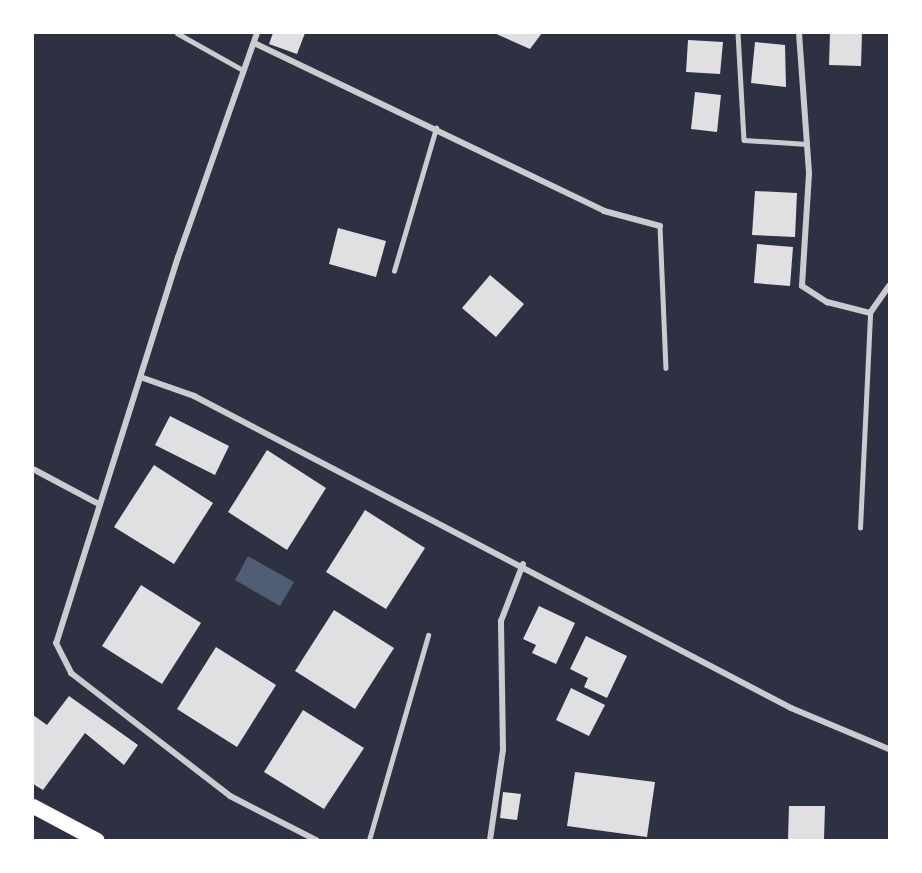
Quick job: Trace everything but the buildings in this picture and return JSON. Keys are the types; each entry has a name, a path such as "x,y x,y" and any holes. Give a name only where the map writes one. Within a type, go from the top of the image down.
{"main road":[{"path":"33,806 97,840"}],"street":[{"path":"257,33 178,257 144,378 97,503 57,631 63,664 230,796 316,840"},
{"path":"799,33 807,144 802,286 827,302 870,313 889,286"},
{"path":"254,43 436,128 604,211 660,226"},
{"path":"144,378 194,396 523,564 791,708 889,749"},
{"path":"33,469 97,503"},
{"path":"490,840 503,750 501,621 523,564"}],"lane":[{"path":"177,33 243,70"},
{"path":"738,33 744,140 807,144"},
{"path":"394,270 436,128"},
{"path":"660,226 666,368"},
{"path":"860,528 870,313"},
{"path":"369,840 428,636"}],"water":[{"path":"248,556 294,582 280,606 235,580"}]}
